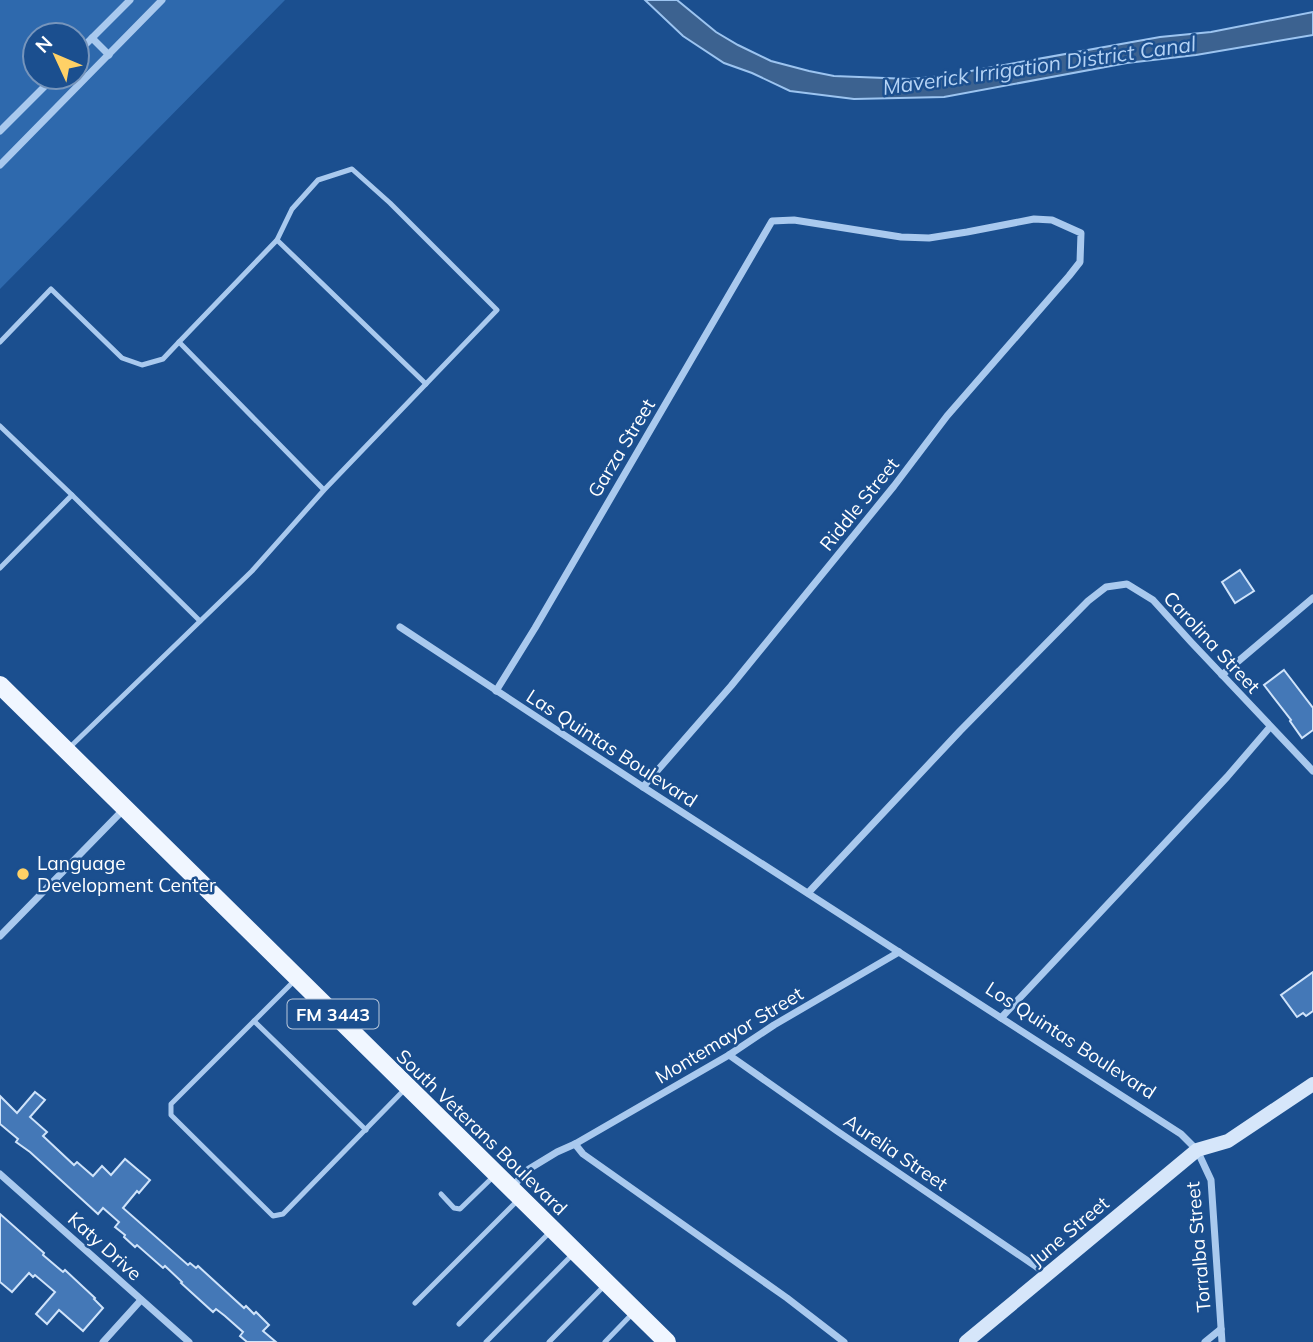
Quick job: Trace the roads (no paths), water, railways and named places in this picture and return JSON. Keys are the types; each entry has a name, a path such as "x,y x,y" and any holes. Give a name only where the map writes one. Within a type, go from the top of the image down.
{"main road":[{"name":"South Veterans Boulevard","path":"0,685 635,1310 662,1341"}],"street":[{"path":"108,55 92,38 130,0"},
{"path":"0,165 162,0"},
{"path":"0,131 40,91"},
{"name":"Riddle Street","path":"643,787 731,686 894,486 947,416 1080,262 1081,233 1052,220 1034,219 929,238 901,237 794,220 772,221"},
{"name":"Garza Street","path":"496,691 772,221"},
{"name":"Carolina Street","path":"808,893 960,732 1088,601 1106,587 1127,584 1153,600 1313,771"},
{"path":"1222,675 1313,598"},
{"name":"Las Quintas Boulevard","path":"400,627 808,893"},
{"path":"1002,1018 1227,777 1270,727"},
{"path":"0,936 124,809"},
{"name":"Los Quintas Boulevard","path":"808,893 1181,1134 1197,1150"},
{"name":"Montemayor Street","path":"516,1193 529,1169 729,1055 774,1025 900,952"},
{"name":"Aurelia Street","path":"729,1055 1047,1274"},
{"path":"1197,1150 1228,1141 1313,1084"},
{"path":"575,1144 583,1154 787,1298 844,1342"},
{"name":"June Street","path":"967,1342 1197,1150"},
{"name":"Torralba Street","path":"1197,1150 1211,1180 1222,1342"},
{"name":"Katy Drive","path":"0,1174 189,1342"},
{"path":"103,1342 142,1300"},
{"path":"1206,1342 1221,1329"}],"lane":[{"path":"0,342 51,289 122,358 142,365 163,359 277,240 292,209 318,180 352,169 390,203 497,310 324,490 252,571 66,751"},
{"path":"277,240 426,384"},
{"path":"178,342 324,490"},
{"path":"0,426 200,621"},
{"path":"0,568 72,495"},
{"path":"296,978 171,1104 171,1115 254,1198 273,1216 283,1214 407,1087"},
{"path":"254,1021 366,1130"},
{"path":"441,1194 454,1208 460,1209 496,1174"},
{"path":"415,1303 516,1193"},
{"path":"459,1324 553,1230"},
{"path":"486,1342 575,1251"},
{"path":"549,1342 607,1283"},
{"path":"604,1342 635,1310"}],"water":[{"name":"Maverick Irrigation District Canal","path":"645,0 677,0 716,32 771,61 834,76 910,79 943,76 1160,37 1211,32 1313,12 1313,35 1196,55 1127,63 944,97 854,99 790,91 724,63 683,36"}],"place":[{"name":"Language Development Center","path":"23,874"}]}
